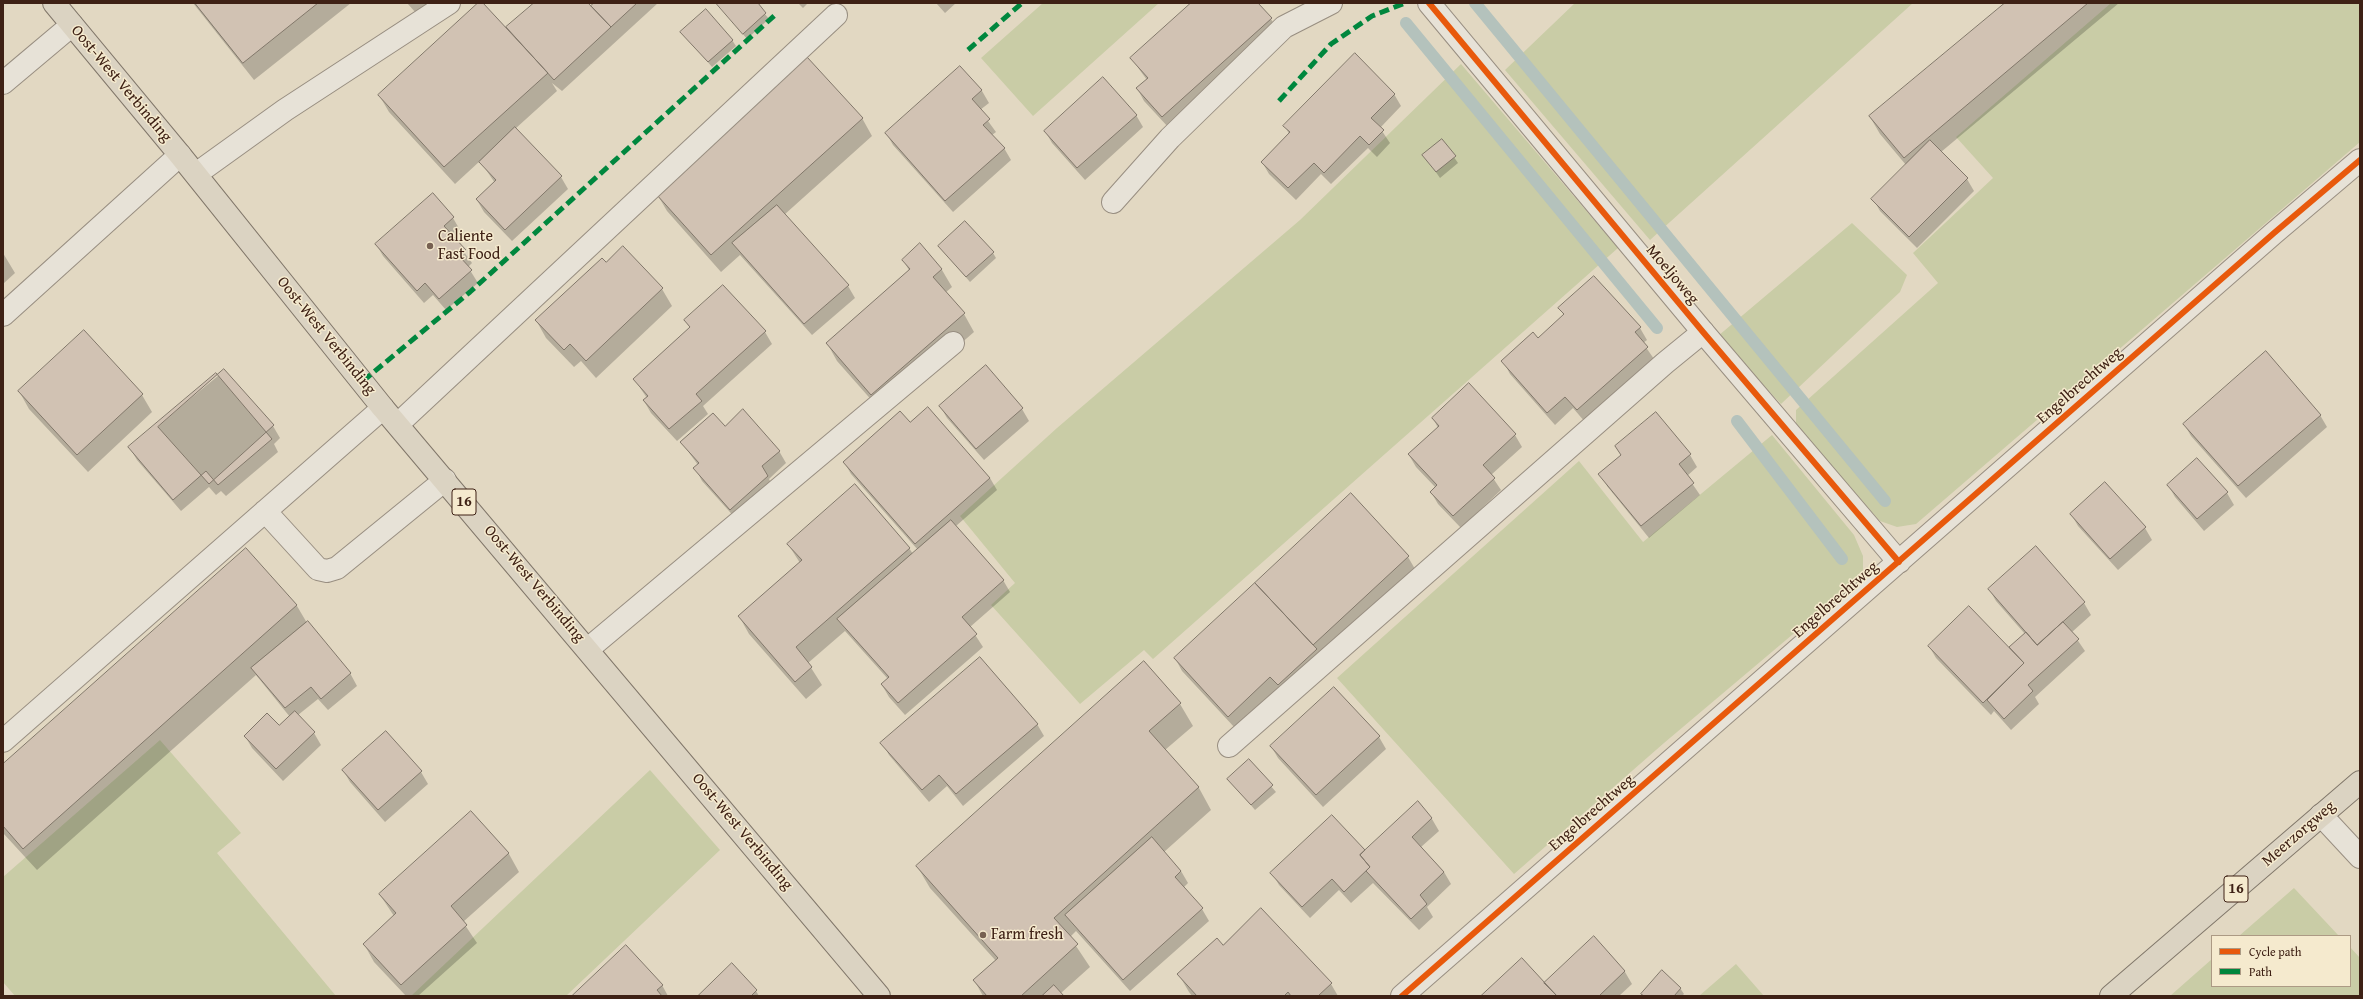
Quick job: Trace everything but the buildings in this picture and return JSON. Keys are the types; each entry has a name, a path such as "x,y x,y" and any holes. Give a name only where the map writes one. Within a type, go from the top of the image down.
{"main road":[{"name":"Oost-West Verbinding","path":"54,3 196,174 383,408 446,480 879,996"},
{"name":"Meerzorgweg","path":"2111,996 2360,782"}],"street":[{"path":"196,174 285,110 450,3"},
{"path":"1113,202 1170,138 1284,28 1331,3"},
{"name":"Moeljoweg","path":"1429,3 1703,332 1899,562"},
{"path":"398,424 836,15"},
{"path":"3,83 72,25"},
{"path":"3,315 180,155"},
{"name":"Engelbrechtweg","path":"1402,996 2274,233 2360,160"},
{"path":"1229,746 1665,363 1703,332"},
{"path":"588,649 954,343"},
{"path":"3,741 383,408"},
{"path":"265,511 318,568 327,571 337,568 446,480"},
{"path":"2321,815 2360,857"}],"green space":[{"path":"1043,3 1159,3 1033,116 981,58"},
{"path":"1575,3 1913,3 1650,240 1505,70"},
{"path":"2111,3 2360,3 2360,142 1916,524 1897,527 1880,521 1796,427 1796,410 1938,283 1913,253 1993,178 1956,137"},
{"path":"1461,64 1618,248 1153,659 1144,650 1080,704 991,605 1015,583 960,516 1057,428 1300,220"},
{"path":"1852,223 1907,275 1900,292 1781,404 1718,336"},
{"path":"1772,435 1854,535 1863,556 1863,575 1664,743 1514,874 1337,678 1579,461 1643,542"},
{"path":"160,740 241,833 217,853 336,996 15,996 3,982 3,877"},
{"path":"650,770 720,850 566,996 411,996"},
{"path":"2294,888 2338,935 2240,935"},
{"path":"2351,948 2360,958 2360,996 2170,996 2211,960 2211,987 2351,987"},
{"path":"1736,964 1764,996 1699,996"}],"waterway":[{"path":"1475,3 1885,501"},
{"path":"1406,23 1657,328"},
{"path":"1737,421 1842,559"}],"marked path":[{"path":"968,50 1022,3"},
{"path":"1279,101 1331,44 1372,16 1405,3"},
{"path":"363,381 470,292 775,15"}],"cycle path":[{"path":"1429,3 1703,332 1899,562"},
{"path":"1402,996 2274,233 2360,160"}],"place":[{"name":"Caliente Fast Food","path":"430,246"},
{"name":"Farm fresh","path":"983,935"}]}
